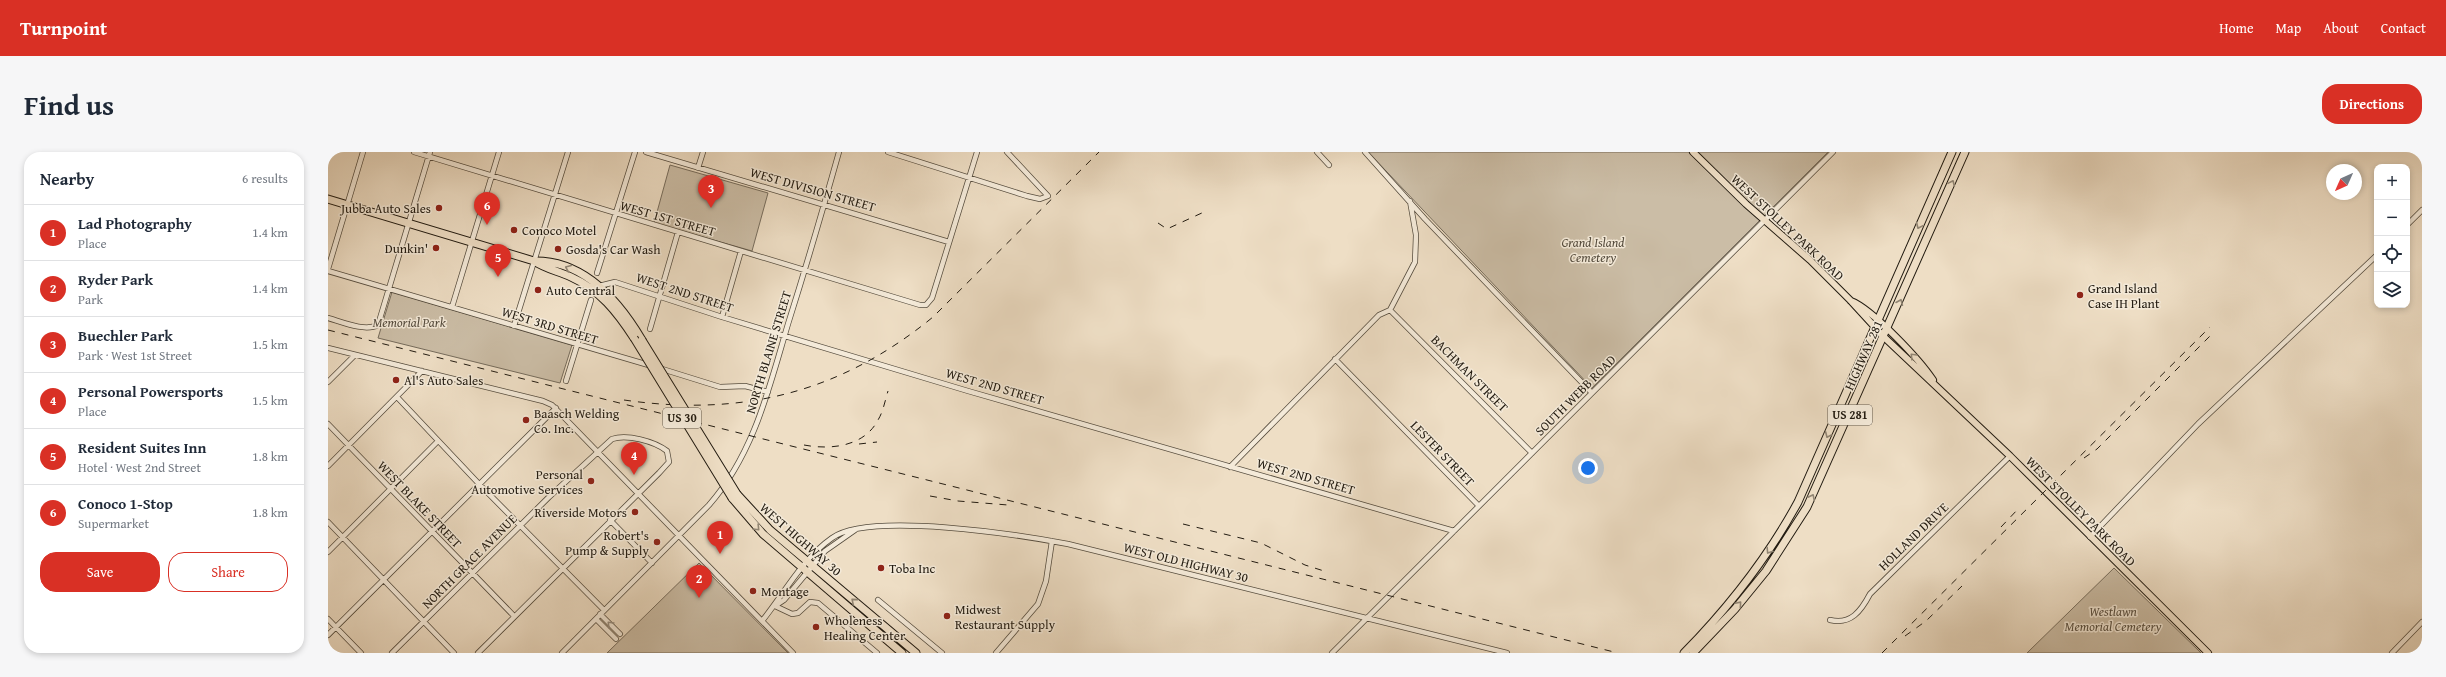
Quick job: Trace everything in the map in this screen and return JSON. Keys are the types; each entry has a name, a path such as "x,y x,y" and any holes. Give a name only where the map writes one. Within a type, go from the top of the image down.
{"highway":[{"name":"HIGHWAY 281","path":"1684,653 1741,590 1784,527 1809,479 1952,152"},
{"name":"HIGHWAY 281","path":"1693,653 1751,590 1792,533 1820,483 1965,152"},
{"name":"US 30","path":"328,199 534,261 596,288"},
{"name":"WEST HIGHWAY 30","path":"596,288 614,309 634,338 734,496 758,529 902,653"},
{"name":"WEST HIGHWAY 30","path":"596,288 619,305 642,340 734,496 810,564 916,653"}],"main road":[{"name":"WEST STOLLEY PARK ROAD","path":"1693,152 1852,301 1861,306 1937,386 2010,456 2208,653"}],"street":[{"path":"328,270 364,152"},
{"name":"WEST 1ST STREET","path":"414,152 429,154 492,176 616,214 916,303 926,304 932,298 950,242"},
{"path":"452,307 499,152"},
{"path":"514,326 568,152"},
{"path":"597,273 635,152"},
{"name":"WEST DIVISION STREET","path":"646,152 950,242"},
{"path":"698,168 703,152"},
{"name":"NORTH BLAINE STREET","path":"562,653 679,536 726,485 751,440 768,392 839,152"},
{"path":"888,152 1027,196 1040,198 1048,196 1007,152"},
{"path":"950,242 976,152"},
{"path":"1317,152 1329,165"},
{"path":"1365,152 1592,393"},
{"name":"SOUTH WEBB ROAD","path":"1332,653 1765,221 1832,152"},
{"path":"328,318 372,328 378,325 390,289 429,154"},
{"path":"1230,467 1379,315 1390,310 1415,262 1416,235 1410,201"},
{"path":"2410,222 2422,210"},
{"path":"650,329 678,232"},
{"path":"722,317 741,251"},
{"path":"2090,537 2198,424 2301,326 2333,299 2374,258"},
{"name":"WEST 3RD STREET","path":"328,270 720,387 745,386 768,392"},
{"name":"WEST 2ND STREET","path":"596,288 612,281 785,336 1230,467 1454,531"},
{"path":"566,381 591,300"},
{"name":"BACHMAN STREET","path":"1390,310 1532,453"},
{"path":"328,348 543,401 556,408 793,653"},
{"path":"328,382 355,355"},
{"name":"LESTER STREET","path":"1335,359 1479,506"},
{"path":"328,466 422,372"},
{"path":"397,397 480,485 562,568 620,634"},
{"path":"328,635 556,408"},
{"name":"WEST BLAKE STREET","path":"328,424 390,490 514,616"},
{"name":"NORTH GRACE AVENUE","path":"392,653 520,526 612,439 621,436 660,445 667,451 669,462 638,493"},
{"path":"328,552 438,441"},
{"name":"HOLLAND DRIVE","path":"1830,620 1841,623 1851,618 1860,610 1870,594 2010,456"},
{"path":"478,653 638,493"},
{"path":"610,520 652,563"},
{"path":"328,522 454,653"},
{"name":"WEST OLD HIGHWAY 30","path":"762,621 775,606 784,600 810,564 829,548 855,530 876,526 935,528 1014,534 1052,541 1507,653"},
{"path":"996,653 1038,604 1046,581 1052,541"},
{"path":"878,600 942,653"},
{"path":"775,606 792,614 798,613 810,602 818,603 877,653"},
{"path":"328,619 361,653"},
{"path":"596,619 616,639"},
{"path":"2392,653 2422,622"}],"green space":[{"name":"Grand Island Cemetery","path":"1368,152 1828,152 1592,388"},
{"path":"670,165 768,193 752,251 654,223"},
{"name":"Memorial Park","path":"392,292 572,345 560,383 378,338"},
{"path":"699,563 788,653 607,653"},
{"name":"Westlawn Memorial Cemetery","path":"2114,568 2201,653 2027,653"}],"railway":[{"path":"624,400 667,404 709,405 749,401 788,393 825,381 862,364 898,343 933,317 1099,152"},
{"path":"1158,223 1167,229 1204,212"},
{"path":"1882,653 2210,327"},
{"path":"328,330 1618,653"},
{"path":"2084,458 2097,449 2214,332"},
{"path":"804,445 825,447 835,446 855,441 864,436 872,429 880,417 888,391"},
{"path":"859,444 877,442"},
{"path":"930,496 958,501 1008,505"},
{"path":"2001,527 2019,508"},
{"path":"1183,524 1261,543 1305,565 1324,571"},
{"path":"1905,636 1926,621 1962,586"}],"place":[{"name":"Jubba Auto Sales","path":"439,208"},
{"name":"Buechler Park","path":"711,208"},
{"name":"Conoco 1-Stop","path":"487,225"},
{"name":"Conoco Motel","path":"514,230"},
{"name":"Dunkin'","path":"436,248"},
{"name":"Gosda's Car Wash","path":"558,249"},
{"name":"Resident Suites Inn","path":"498,277"},
{"name":"Auto Central","path":"538,290"},
{"name":"Grand Island Case IH Plant","path":"2080,295"},
{"name":"Al's Auto Sales","path":"396,380"},
{"name":"Baasch Welding Co. Inc.","path":"526,420"},
{"name":"Personal Powersports","path":"634,475"},
{"name":"Personal Automotive Services","path":"591,481"},
{"name":"Riverside Motors","path":"635,512"},
{"name":"Robert's Pump & Supply","path":"657,542"},
{"name":"Lad Photography","path":"720,554"},
{"name":"Toba Inc","path":"881,568"},
{"name":"Montage","path":"753,591"},
{"name":"Ryder Park","path":"699,598"},
{"name":"Midwest Restaurant Supply","path":"947,616"},
{"name":"Wholeness Healing Center","path":"816,627"}]}
